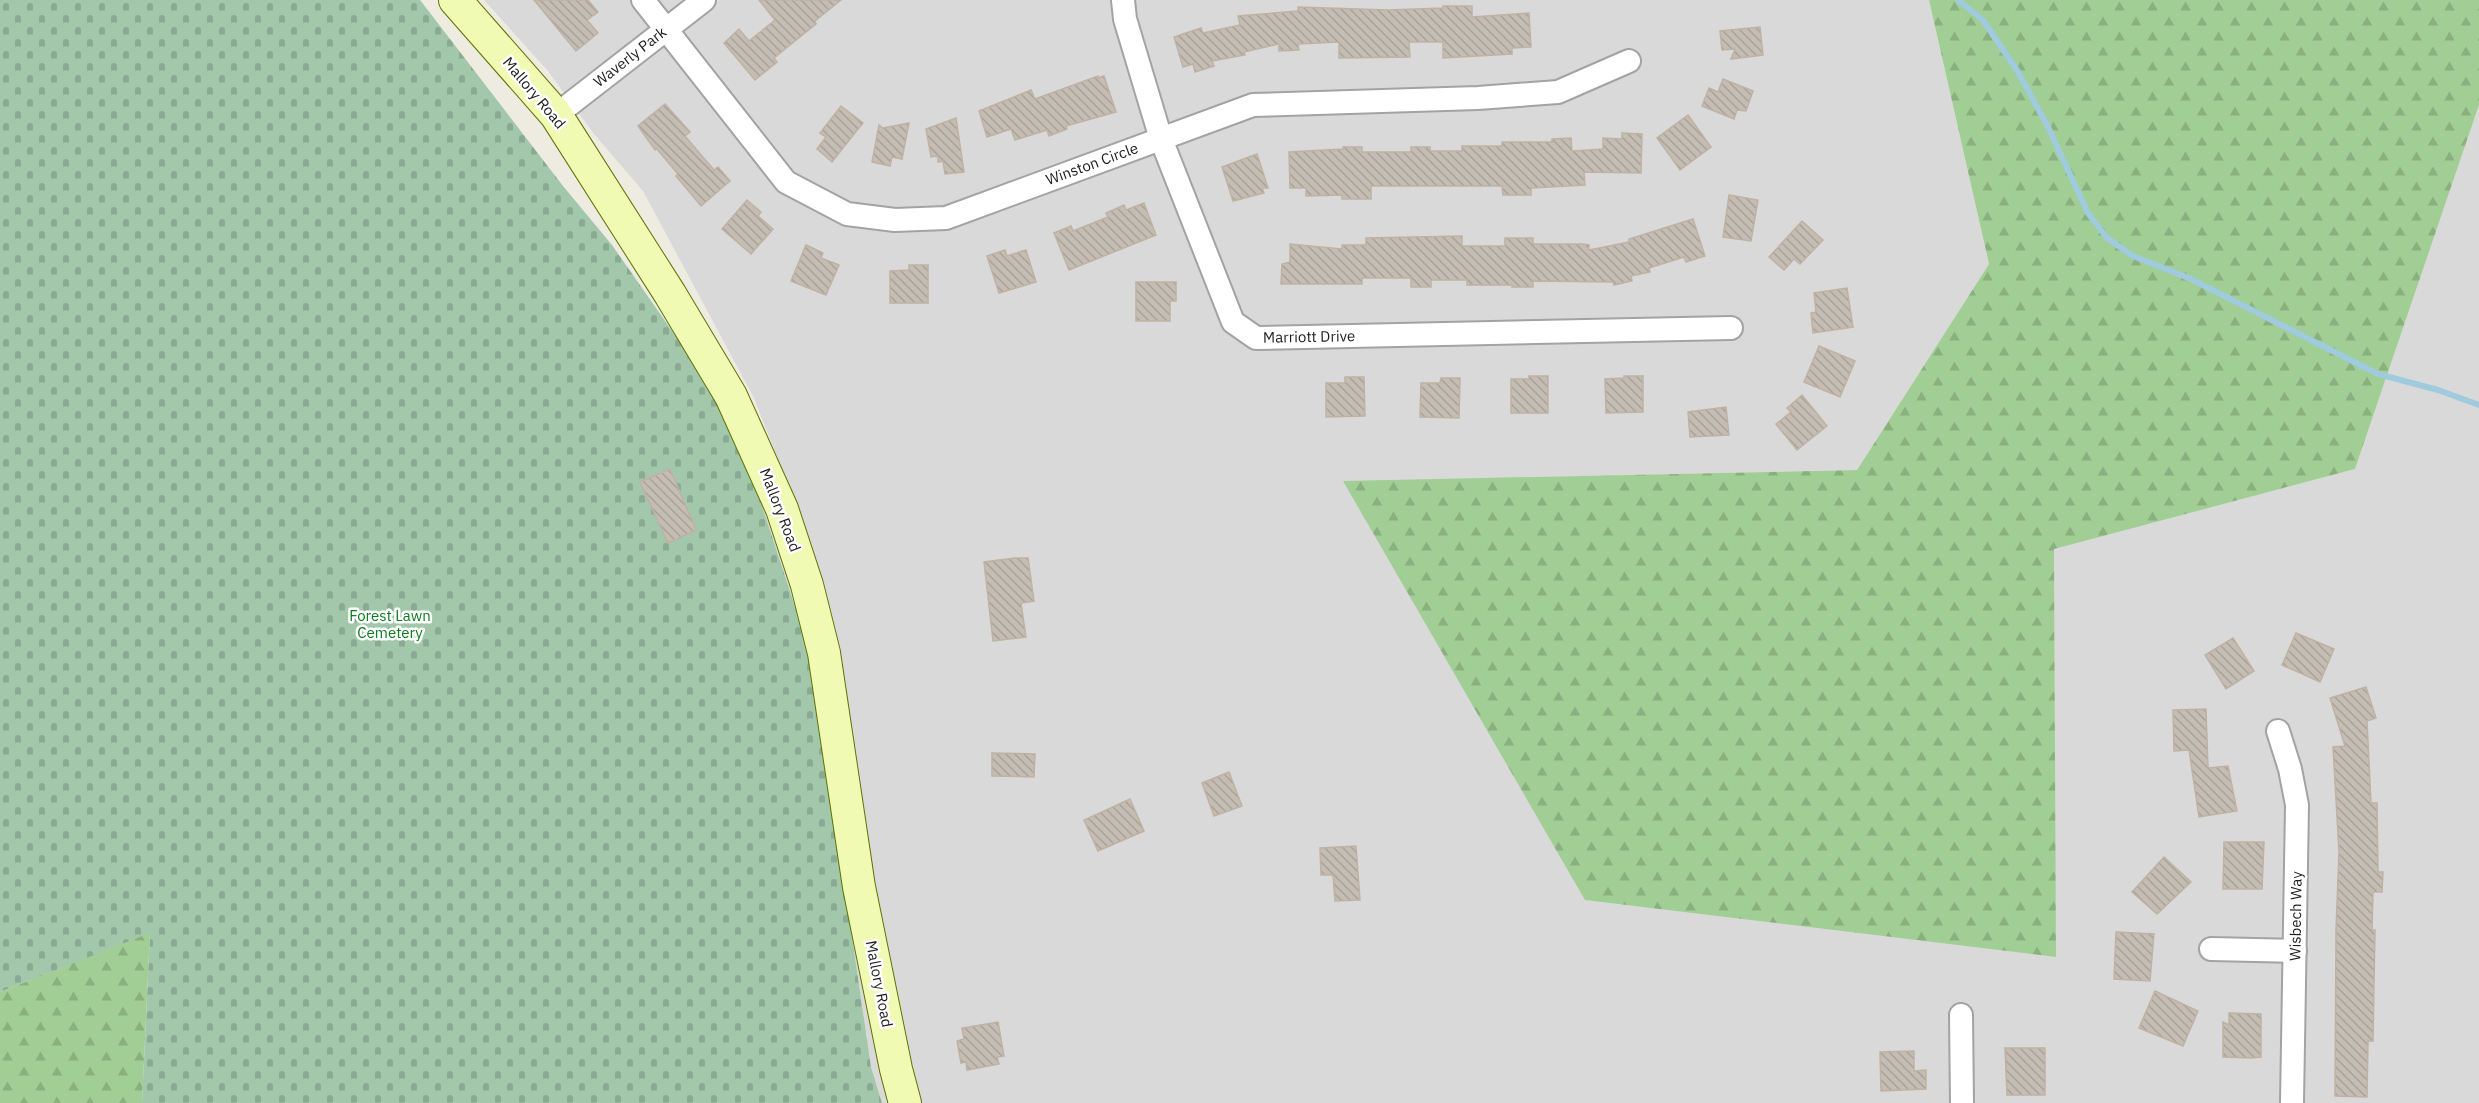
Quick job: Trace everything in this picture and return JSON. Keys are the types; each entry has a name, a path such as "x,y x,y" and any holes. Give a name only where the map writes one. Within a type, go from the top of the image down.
{"street":[{"name":"Mallory Road","path":"455,0 556,115 670,294 731,396 782,509 807,585 824,653 859,887 905,1103"},
{"name":"Winston Circle","path":"643,0 786,182 847,214 895,220 946,218 1253,105 1478,98 1558,92 1629,61"},
{"name":"Waverly Park","path":"556,115 704,0"},
{"name":"Marriott Drive","path":"1123,0 1125,19 1161,139 1233,322 1256,338 1731,328"},
{"name":"Wisbech Way","path":"2278,731 2290,769 2296,805 2292,1103"},
{"path":"2211,949 2295,951"},
{"path":"1961,1015 1962,1103"}],"shaded area":[{"path":"484,0 1929,0 1989,264 1857,470 1343,482 2055,957 2054,548 2355,469 2479,105 2479,1103 882,1103 871,1067 811,655 758,494 791,493 754,398 643,191 594,134 548,71"}],"green space":[{"name":"Forest Lawn Cemetery","path":"0,0 420,0 563,186 612,245 698,368 727,419 758,494 811,655 871,1067 882,1103 142,1103 150,933 0,992"},
{"path":"1929,0 2479,0 2479,105 2355,469 2054,549 2056,957 1585,900 1343,481 1857,470 1989,264"},
{"path":"150,932 142,1103 0,1103 0,992"}],"building":[{"path":"534,0 588,0 598,12 587,20 598,33 576,51"},
{"path":"759,0 841,0 774,58 777,62 755,80 724,43 739,29 749,41 775,20"},
{"path":"1443,6 1472,6 1472,17 1529,13 1531,47 1512,48 1512,54 1443,58 1443,42 1409,42 1410,57 1339,58 1339,42 1298,44 1299,50 1279,51 1279,44 1244,52 1245,55 1212,61 1214,66 1195,72 1193,64 1183,67 1174,37 1201,28 1203,33 1240,25 1238,16 1298,11 1298,7 1388,10 1443,8"},
{"path":"1760,27 1763,55 1731,59 1735,49 1722,50 1720,31"},
{"path":"1098,76 1098,78 1104,76 1116,112 1066,126 1067,129 1049,136 1047,130 1015,140 1011,129 987,137 979,111 1031,90 1035,99"},
{"path":"1723,79 1753,91 1746,111 1737,110 1734,119 1702,106 1709,88 1718,92"},
{"path":"665,104 690,132 685,136 714,170 718,167 730,181 701,206 638,126"},
{"path":"841,106 863,123 832,162 817,149 826,137 820,133"},
{"path":"1688,115 1711,147 1680,170 1657,138"},
{"path":"956,118 964,172 945,174 943,161 938,162 938,156 931,157 926,129"},
{"path":"909,123 902,159 892,157 890,166 872,162 879,125 883,128"},
{"path":"1622,133 1642,134 1641,173 1584,172 1585,185 1531,188 1531,195 1503,195 1502,186 1371,186 1371,199 1342,199 1342,195 1306,196 1306,188 1290,188 1289,152 1343,149 1343,147 1362,147 1362,152 1411,152 1411,147 1430,147 1430,151 1462,151 1462,146 1502,146 1502,142 1552,142 1552,139 1571,138 1572,151 1603,149 1603,138 1622,139"},
{"path":"1257,154 1268,188 1262,188 1264,193 1233,201 1222,167"},
{"path":"1729,195 1758,200 1751,241 1723,237"},
{"path":"747,200 761,212 758,216 773,229 751,254 722,229"},
{"path":"1144,203 1156,235 1069,270 1054,233 1071,226 1073,231 1108,217 1106,213 1124,205 1126,210"},
{"path":"1693,219 1705,256 1686,262 1684,257 1649,268 1650,272 1631,276 1632,281 1614,285 1613,282 1533,281 1533,287 1512,287 1512,285 1467,285 1467,280 1431,280 1431,287 1411,287 1411,278 1362,278 1362,284 1281,284 1282,264 1290,262 1290,244 1342,249 1342,245 1366,245 1366,238 1462,236 1462,246 1505,246 1505,238 1533,238 1533,244 1583,244 1589,245 1589,250 1629,242 1629,239"},
{"path":"1802,221 1823,240 1800,264 1794,259 1784,270 1769,257"},
{"path":"806,245 823,253 821,258 839,265 826,295 791,281"},
{"path":"1005,250 1007,256 1026,250 1036,282 999,293 987,256"},
{"path":"909,265 928,265 928,303 890,303 890,271 909,270"},
{"path":"1136,282 1176,282 1176,301 1170,301 1170,321 1136,321"},
{"path":"1847,288 1853,327 1813,333 1811,313 1816,312 1814,293"},
{"path":"1819,346 1855,361 1840,397 1804,382"},
{"path":"1529,376 1548,376 1548,413 1511,413 1511,379 1529,379"},
{"path":"1624,376 1643,376 1643,412 1606,413 1605,379 1624,378"},
{"path":"1345,377 1364,377 1365,416 1326,417 1326,383 1345,383"},
{"path":"1441,378 1460,378 1459,418 1420,417 1421,383 1440,383"},
{"path":"1802,395 1827,426 1797,450 1776,424 1791,412 1787,408"},
{"path":"1726,407 1729,435 1690,437 1688,412"},
{"path":"670,469 696,530 668,543 640,482"},
{"path":"1028,558 1034,601 1021,603 1026,637 993,641 984,562"},
{"path":"2296,633 2334,649 2320,682 2282,665"},
{"path":"2233,638 2254,671 2226,689 2205,655"},
{"path":"2366,687 2376,718 2367,721 2371,803 2377,803 2378,872 2383,872 2382,892 2373,892 2372,930 2375,930 2373,1041 2368,1041 2367,1097 2335,1096 2339,852 2333,747 2345,746 2330,698"},
{"path":"2206,709 2208,768 2228,766 2237,811 2199,817 2189,750 2174,751 2173,710"},
{"path":"992,753 1035,754 1034,777 992,776"},
{"path":"1229,772 1242,806 1214,816 1202,783"},
{"path":"1130,799 1144,831 1098,851 1084,820"},
{"path":"2224,842 2264,842 2262,889 2223,889"},
{"path":"1356,846 1360,900 1335,901 1333,875 1321,875 1320,848"},
{"path":"2164,857 2191,882 2157,914 2132,892"},
{"path":"2116,932 2154,934 2150,981 2114,979"},
{"path":"2155,991 2198,1011 2183,1046 2139,1028"},
{"path":"2229,1013 2261,1014 2261,1057 2223,1057 2223,1022 2229,1025"},
{"path":"998,1022 1004,1056 997,1057 999,1064 967,1070 966,1062 961,1063 957,1041 964,1039 962,1028"},
{"path":"2005,1048 2045,1048 2045,1095 2007,1095"},
{"path":"1914,1051 1914,1071 1926,1070 1926,1089 1881,1091 1880,1052"}],"waterway":[{"path":"1958,0 1983,20 2018,72 2048,127 2088,213 2107,238 2133,256 2191,279 2378,374 2438,390 2479,405"}]}
